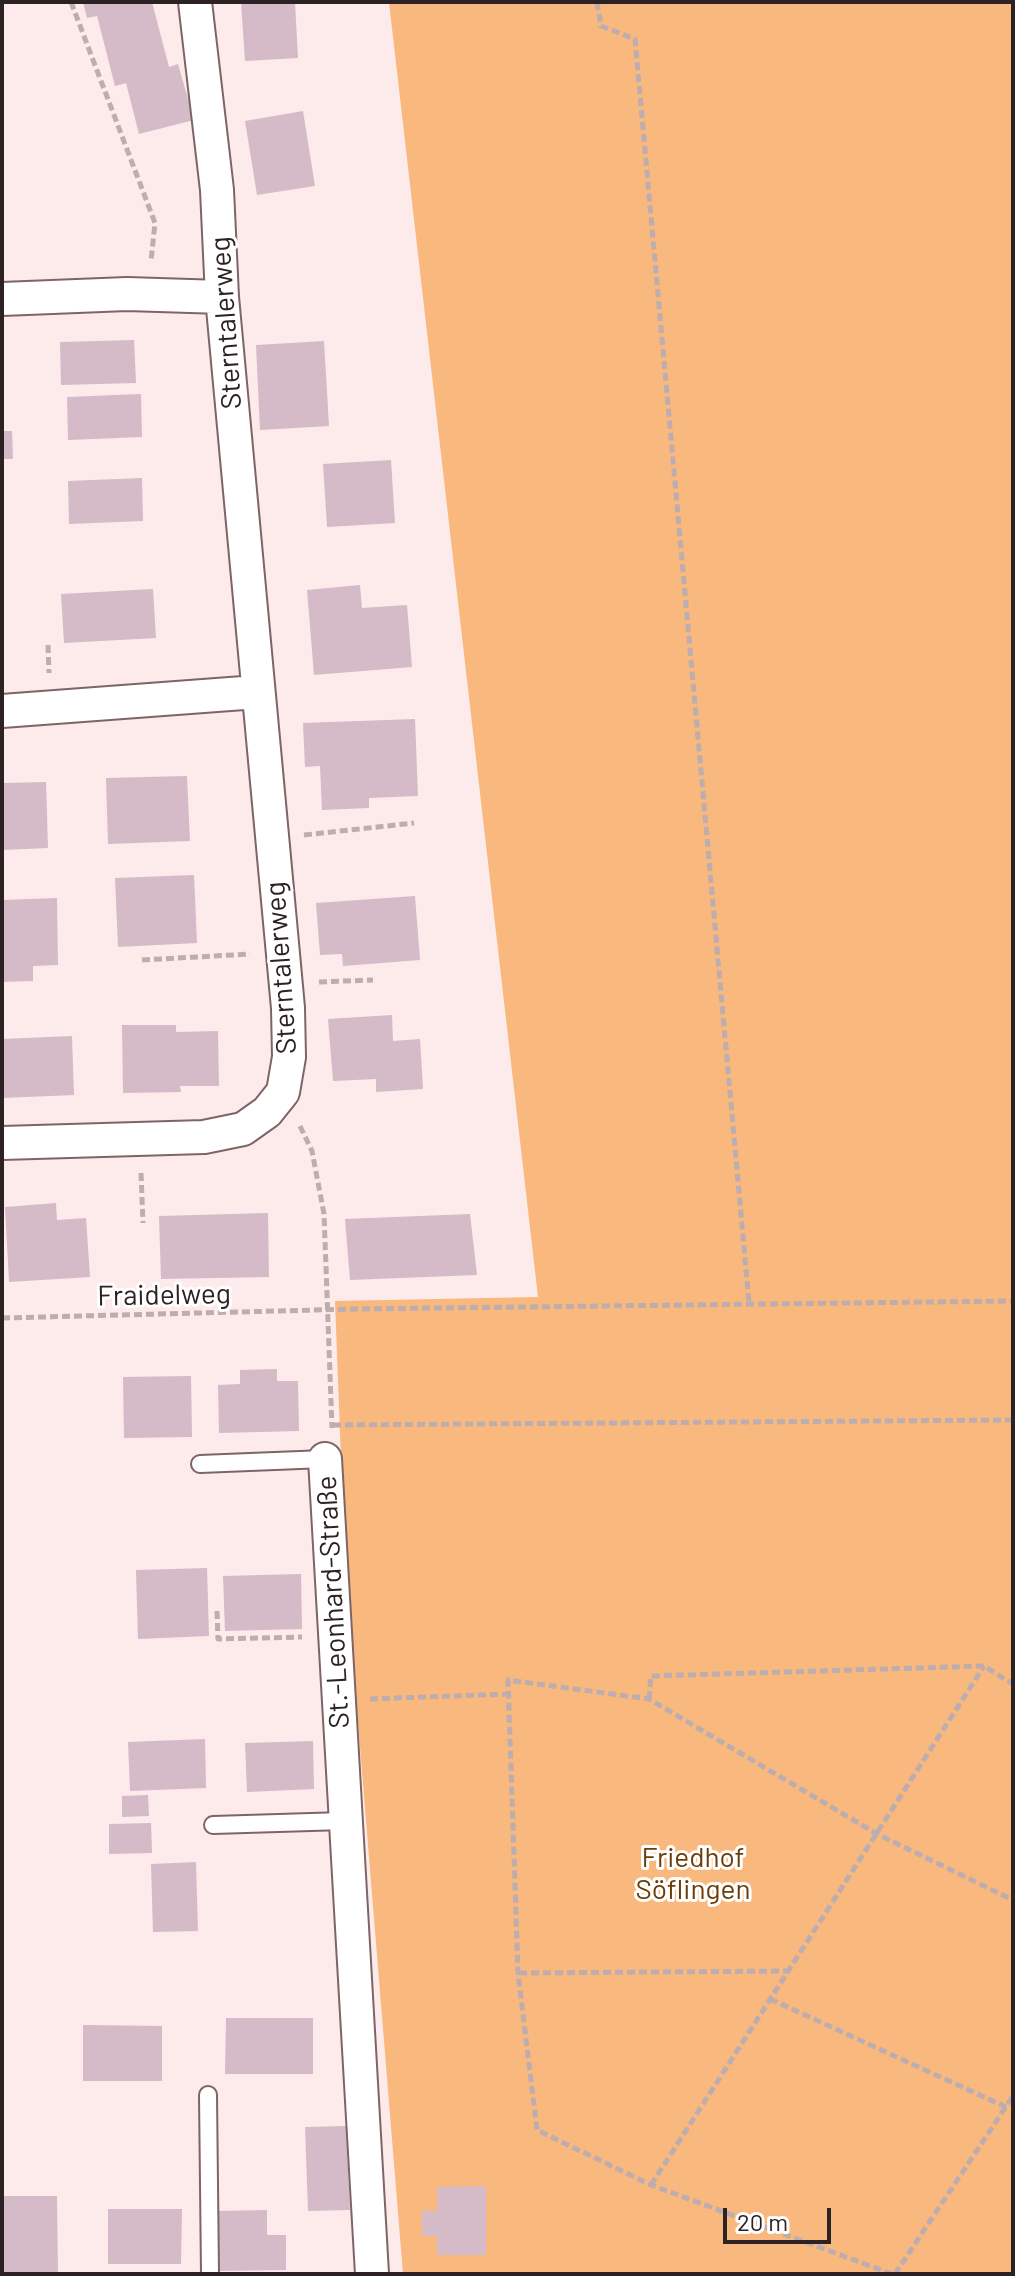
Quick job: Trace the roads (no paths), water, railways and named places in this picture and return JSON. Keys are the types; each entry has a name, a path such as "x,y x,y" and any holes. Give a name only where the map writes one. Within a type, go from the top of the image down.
{"street":[{"name":"Sterntalerweg","path":"2,1143 204,1137 243,1129 267,1112 283,1092 289,1057 284,968 222,297 217,190 195,2"},
{"path":"2,299 127,294 222,297"},
{"path":"2,711 257,692"},
{"name":"St.-Leonhard-Straße","path":"325,1459 372,2274"}],"lane":[{"name":"St.-Leonhard-Straße","path":"200,1464 325,1459"},
{"path":"213,1825 344,1821"},
{"path":"208,2095 210,2274"}],"park label":[{"name":"Friedhof Söflingen","path":"693,1874"}]}
